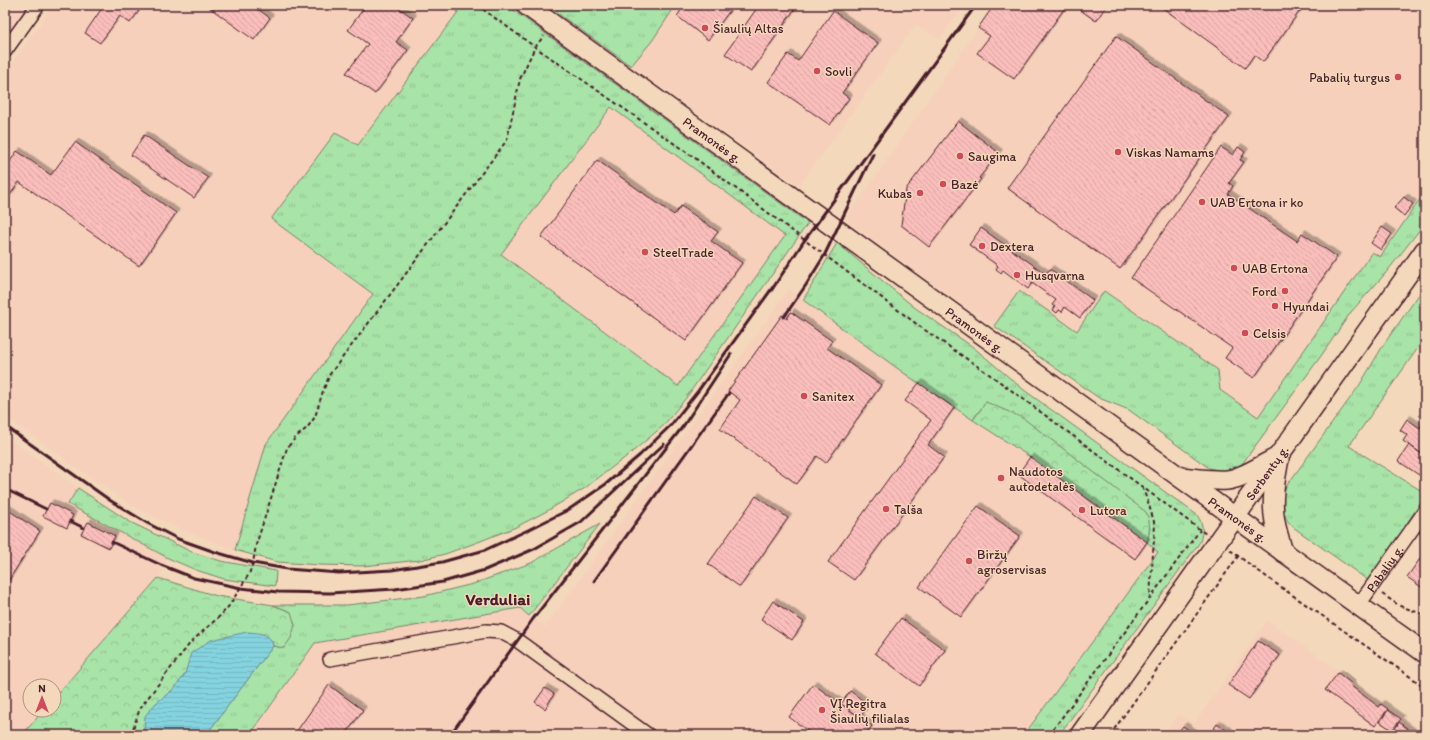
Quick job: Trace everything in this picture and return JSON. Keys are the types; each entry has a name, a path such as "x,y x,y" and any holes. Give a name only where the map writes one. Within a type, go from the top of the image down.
{"main road":[{"name":"Pramonės g.","path":"526,5 1235,518 1425,653"},
{"name":"Serbentų g.","path":"1080,735 1425,250"},
{"path":"1178,476 1228,480 1248,472 1279,456"},
{"path":"1279,456 1273,509 1283,552"}],"street":[{"path":"5,51 38,5"},
{"name":"Pabalių g.","path":"1358,606 1425,511"},
{"path":"330,658 486,631 500,632 518,641 648,735"}],"path":[{"path":"477,5 695,158 910,319 996,379 1200,530 1239,555 1282,587 1425,687"},
{"path":"131,735 140,708 191,642 221,615 241,588 253,563 256,545 287,448 296,437 307,428 315,417 330,374 507,140 520,79 535,47 554,26"},
{"path":"1142,486 1155,525 1150,597"},
{"path":"1049,735 1200,530"},
{"path":"1110,735 1239,555"},
{"path":"1372,586 1400,606 1425,615"}],"shaded area":[{"path":"5,5 30,5 5,40"},
{"path":"53,5 449,5 458,12 358,145 271,219 373,294 266,444 235,550 182,530 133,506 85,474 5,416 5,73"},
{"path":"676,5 964,5 940,39 915,26 799,186 631,66 652,41"},
{"path":"994,5 1425,5 1425,223 1385,274 1351,312 1321,356 1242,464 1209,468 1129,410 1099,398 944,292 845,220"},
{"path":"611,107 786,236 678,386 501,254"},
{"path":"789,289 954,408 1030,457 1159,552 1024,735 250,735 315,643 520,608 545,627"},
{"path":"5,436 78,488 69,504 168,558 158,578 62,689 62,678 22,678 22,718 37,718 22,735 5,735"},
{"path":"1267,620 1425,733 1425,735 1164,735 1179,714 1194,724"}],"green space":[{"path":"449,5 506,5 808,223 686,398 663,426 631,453 585,488 547,511 516,527 478,542 445,554 420,560 363,566 320,565 277,562 235,550 266,444 373,294 271,219 335,133 358,145 458,12","holes":["611,107 785,236 678,386 501,254"]},
{"path":"561,5 676,5 652,41 631,66 556,12"},
{"path":"1425,192 1425,223 1385,274 1351,312 1321,356 1242,464 1230,470 1223,471 1209,468 1129,410 1099,398 994,326 1019,291 1077,331 1104,291 1218,370 1220,390 1258,417 1372,252 1380,257"},
{"path":"837,243 914,307 973,347 1024,390 1197,515 1201,522 1202,531 1200,542 1059,735 1024,735 1158,552 1147,542 1150,528 986,402 973,420 908,376 803,300"},
{"path":"1425,286 1425,338 1349,446 1425,493 1425,496 1369,581 1293,527 1286,518 1283,509 1282,504 1285,488 1359,386 1384,344"},
{"path":"986,402 1023,418 1146,512 1150,527 1147,542 1030,457 973,420"},
{"path":"78,488 130,522 192,552 221,561 276,571 275,586 224,579 196,570 168,558 68,504"},
{"path":"600,524 529,616 520,608 315,643 250,735 206,735 273,646 284,648 291,612 273,605 347,605 424,596 473,584 531,563"},
{"path":"158,578 217,596 273,605 291,612 295,625 291,638 284,648 273,646 272,641 192,653 186,672 181,680 147,714 142,735 22,735 37,718 62,718 62,689"}],"water":[{"path":"247,632 264,634 270,638 273,646 206,735 145,735 145,716 156,703 174,689 185,674 191,653 211,640"}],"building":[{"path":"104,5 143,5 130,23 120,16 100,43 85,33"},
{"path":"206,5 252,5 270,18 254,40"},
{"path":"366,5 395,5 413,18 396,42 408,50 375,94 346,73 368,44 348,30"},
{"name":"Šiaulių Altas","path":"685,5 734,5 708,40 677,16"},
{"path":"759,5 793,5 796,7 751,72 725,54"},
{"path":"994,5 1067,5 1014,79 977,53 990,36 978,28"},
{"path":"1073,5 1107,5 1096,21"},
{"path":"1160,5 1304,5 1263,62 1254,55 1245,68"},
{"name":"Sovli","path":"833,11 878,43 842,93 849,98 830,125 768,82 788,54 798,61"},
{"name":"Viskas Namams","path":"1116,36 1229,117 1120,269 1007,188"},
{"name":"Bazė","path":"958,121 999,153 929,247 901,225 906,189"},
{"path":"144,135 208,178 194,198 131,155"},
{"path":"75,142 176,213 139,266 19,182 5,202 5,169 17,151 51,175"},
{"name":"UAB Ertona","path":"1221,147 1233,155 1238,147 1245,152 1240,160 1244,162 1229,183 1233,186 1228,194 1297,241 1302,233 1337,257 1254,378 1225,358 1232,348 1131,278"},
{"name":"SteelTrade","path":"597,160 674,215 681,206 718,232 711,241 742,263 686,341 541,237"},
{"path":"1404,197 1413,204 1404,216 1394,208"},
{"path":"1382,227 1392,234 1381,250 1371,243"},
{"path":"981,228 1046,274 1050,269 1093,300 1080,318 1065,307 1062,312 1059,310 1057,313 1053,310 1055,307 1052,305 1056,300 1032,283 1028,289 1003,270 1001,273 996,269 998,266 969,245"},
{"name":"Sanitex","path":"791,312 832,341 827,348 881,385 826,463 817,456 797,484 720,429 740,400 728,391 782,315 787,319"},
{"name":"Talša","path":"919,383 954,408 928,445 944,457 854,580 828,562 931,420 905,401"},
{"path":"1407,419 1420,428 1425,421 1425,456 1403,441 1407,435 1400,430"},
{"path":"1409,445 1425,456 1425,466 1419,475 1398,461"},
{"path":"1030,457 1147,542 1135,559 1018,474"},
{"path":"756,496 788,518 740,587 708,564"},
{"path":"50,503 73,515 67,528 43,516"},
{"name":"Biržų agroservisas","path":"978,506 1020,536 961,617 919,587"},
{"path":"5,508 40,531 5,586"},
{"path":"88,522 115,536 109,548 81,534"},
{"path":"1422,556 1425,558 1424,589 1407,577"},
{"path":"773,601 804,622 792,640 761,619"},
{"path":"901,618 945,650 919,686 875,653"},
{"path":"1258,641 1280,655 1249,699 1228,685"},
{"path":"1338,673 1352,684 1351,686 1379,707 1381,704 1388,709 1375,726 1325,690"},
{"name":"VĮ Regitra Šiaulių filialas","path":"813,684 872,726 865,735 813,735 789,717"},
{"path":"329,685 363,710 345,735 294,735"},
{"path":"545,688 554,694 545,709 535,702"},
{"path":"850,691 869,705 860,717 841,704"},
{"path":"1388,710 1401,719 1392,730 1380,722"},
{"path":"1399,722 1412,732 1410,735 1400,735 1394,731"},
{"path":"1217,724 1229,732 1228,733 1230,735 1211,735 1210,734"},
{"path":"1183,726 1196,735 1176,735"}],"railway":[{"path":"771,291 804,241 976,5"},
{"path":"784,317 824,256 873,154"},
{"path":"5,426 111,501 147,523 178,539 215,552 253,563 287,569 339,573 392,570 442,562 485,550 528,530 568,510 606,484 640,455 671,425 698,391 773,287"},
{"path":"450,735 533,619 684,425 731,354"},
{"path":"594,581 729,393"},
{"path":"112,542 161,565 194,578 241,588 278,592 330,593 395,589 443,582 485,570 534,549 581,522 664,444"},
{"path":"5,489 46,509"},
{"path":"70,521 84,528"}],"place":[{"name":"Šiaulių Altas","path":"705,28"},
{"name":"Sovli","path":"817,71"},
{"name":"Pabalių turgus","path":"1398,77"},
{"name":"Viskas Namams","path":"1118,152"},
{"name":"Saugima","path":"960,156"},
{"name":"Bazė","path":"943,184"},
{"name":"Kubas","path":"920,193"},
{"name":"UAB Ertona ir ko","path":"1202,202"},
{"name":"Dextera","path":"982,246"},
{"name":"SteelTrade","path":"645,252"},
{"name":"UAB Ertona","path":"1234,268"},
{"name":"Husqvarna","path":"1017,275"},
{"name":"Ford","path":"1285,291"},
{"name":"Hyundai","path":"1275,306"},
{"name":"Celsis","path":"1245,333"},
{"name":"Sanitex","path":"804,396"},
{"name":"Naudotos autodetalės","path":"1001,478"},
{"name":"Talša","path":"886,509"},
{"name":"Lutora","path":"1082,510"},
{"name":"Biržų agroservisas","path":"969,561"},
{"name":"VĮ Regitra Šiaulių filialas","path":"822,710"}],"district":[{"name":"Verduliai","path":"498,599"}]}
